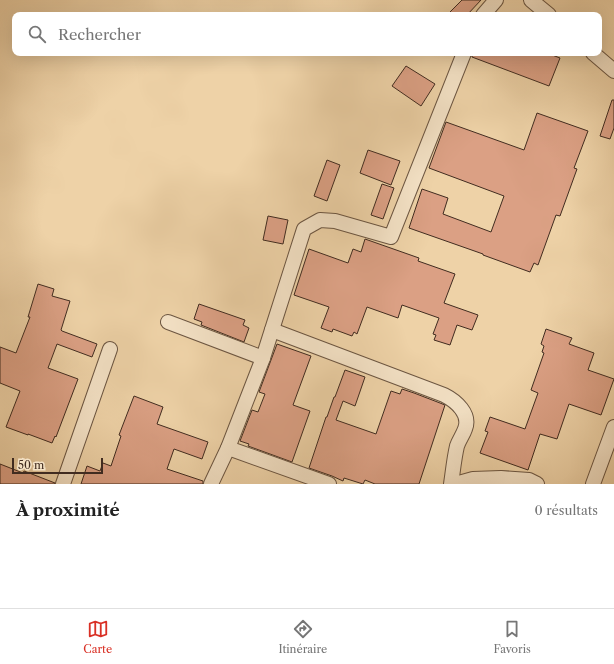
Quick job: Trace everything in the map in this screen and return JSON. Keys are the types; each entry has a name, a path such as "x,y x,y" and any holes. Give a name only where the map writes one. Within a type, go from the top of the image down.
{"street":[{"path":"486,12 496,0"},
{"path":"533,0 546,12"},
{"path":"211,484 228,448 263,358 304,229 320,220 336,221 391,237 463,56"},
{"path":"596,56 614,71"},
{"path":"168,322 263,358"},
{"path":"272,330 444,395 453,400 461,408 466,417 467,423 454,458 451,484"},
{"path":"62,484 110,350"},
{"path":"593,484 614,427"},
{"path":"228,448 329,484"},
{"path":"455,484 473,479 501,478 529,480 537,484"}],"building":[{"path":"462,0 481,0 470,12 450,12"},
{"path":"555,56 560,58 549,86 472,57"},
{"path":"406,66 435,84 421,106 392,86"},
{"path":"612,100 614,100 614,128 610,139 600,136"},
{"path":"537,113 588,131 574,168 577,169 560,216 556,215 538,265 534,263 530,272 409,228 422,189 448,198 443,214 491,232 504,196 429,168 446,122 524,150"},
{"path":"368,150 400,161 391,185 360,173"},
{"path":"327,160 340,165 327,201 314,196"},
{"path":"382,184 394,188 383,219 371,215"},
{"path":"268,216 288,220 283,244 263,240"},
{"path":"365,239 419,258 418,261 455,274 444,303 478,315 472,330 457,325 450,345 434,340 436,335 433,334 439,318 402,305 398,318 367,307 357,334 354,332 352,336 333,329 332,332 321,328 329,307 294,295 309,249 348,263 353,249 361,252"},
{"path":"38,284 54,289 52,296 70,301 61,330 97,344 92,357 57,344 48,368 78,379 56,437 55,436 52,443 6,427 20,391 0,383 0,347 16,353 30,317 28,317"},
{"path":"199,304 245,320 243,325 249,328 244,342 201,325 202,322 194,319"},
{"path":"546,329 572,338 569,344 594,353 588,370 614,379 601,415 569,404 557,439 540,434 528,470 480,453 488,432 485,431 490,417 525,429 538,393 531,390 544,353 542,352 544,346 541,344"},
{"path":"277,344 311,356 293,405 310,411 292,462 248,446 249,444 240,441 252,410 258,412 265,394 259,392"},
{"path":"345,370 365,377 355,406 343,401 336,420 376,434 391,391 400,394 402,389 445,405 419,484 375,484 365,480 363,484 344,478 343,481 309,468 326,417"},
{"path":"134,396 163,407 157,424 208,442 202,459 174,449 167,469 203,481 203,484 81,484 87,466 100,471 103,463 111,466 121,436 119,435"},
{"path":"0,464 23,473 24,471 55,484 0,484"}]}
